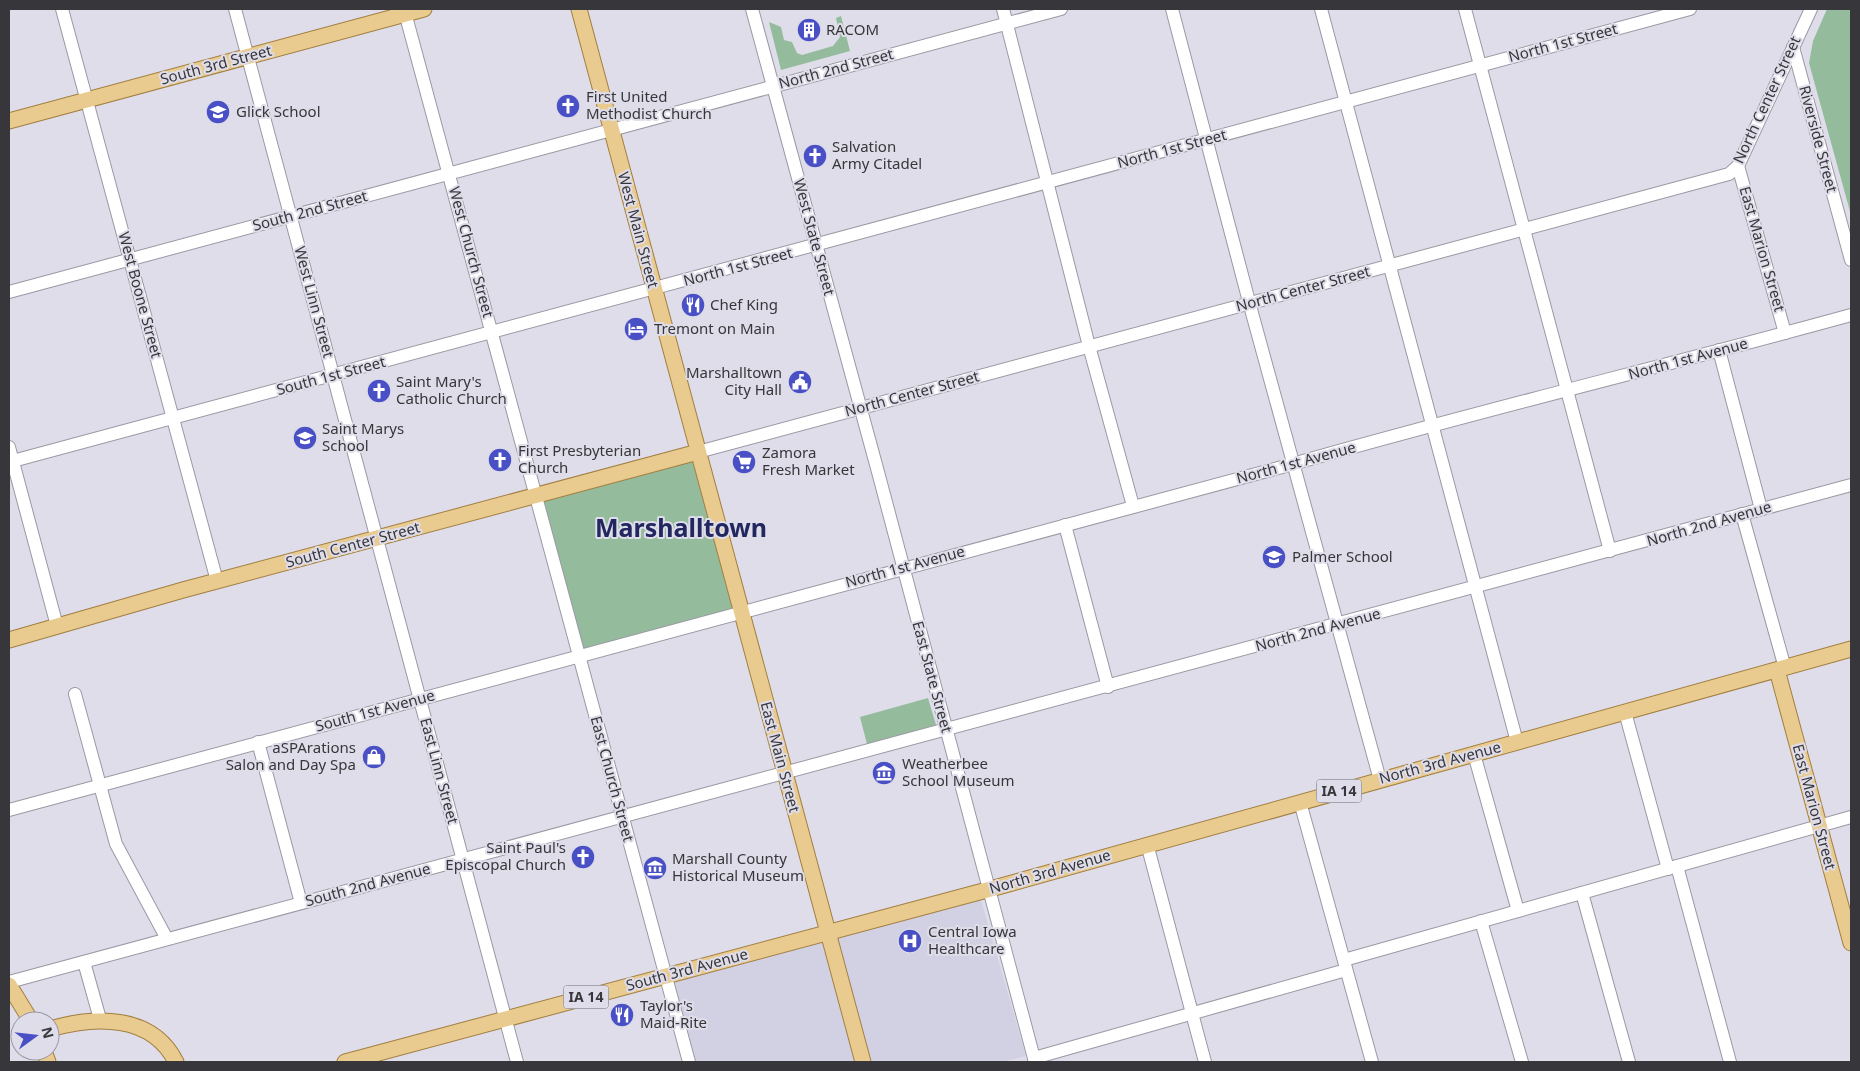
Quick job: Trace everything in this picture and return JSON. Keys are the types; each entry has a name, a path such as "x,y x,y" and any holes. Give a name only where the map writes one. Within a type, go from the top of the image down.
{"main road":[{"name":"South 3rd Street","path":"9,121 405,11 424,9"},
{"name":"West Main Street","path":"579,9 698,452"},
{"name":"South Center Street","path":"9,640 183,590 698,452"},
{"name":"East Main Street","path":"698,452 863,1062"},
{"name":"North 3rd Avenue","path":"827,932 987,890 1146,844 1851,649"},
{"name":"East Marion Street","path":"1781,669 1851,943"},
{"name":"South 3rd Avenue","path":"346,1062 827,932"},
{"path":"9,983 25,1011"},
{"path":"60,1025 100,1019 128,1024 147,1031 162,1041 176,1062"}],"street":[{"name":"West Boone Street","path":"62,9 217,581"},
{"name":"West Linn Street","path":"235,9 377,538"},
{"name":"West State Street","path":"752,9 861,408"},
{"path":"1004,9 1089,346 1133,506"},
{"name":"North 2nd Street","path":"612,130 1060,9"},
{"path":"1172,9 1250,304 1380,780"},
{"path":"1321,9 1474,588 1517,742"},
{"path":"1465,9 1526,230 1610,551"},
{"name":"North 1st Street","path":"654,289 1690,9"},
{"name":"North Center Street","path":"698,452 1729,174 1738,166 1810,9"},
{"name":"West Church Street","path":"405,11 494,332 535,496"},
{"name":"Riverside Street","path":"1793,47 1851,260"},
{"name":"South 2nd Street","path":"9,292 612,130"},
{"name":"East Marion Street","path":"1738,166 1785,333"},
{"name":"South 1st Street","path":"11,462 654,289"},
{"name":"North 1st Avenue","path":"742,612 904,567 1294,464 1432,425 1568,391 1851,315"},
{"path":"1719,350 1761,509"},
{"name":"East State Street","path":"861,408 987,890 1034,1060"},
{"path":"9,448 11,462 57,626"},
{"name":"North 2nd Avenue","path":"784,773 1851,485"},
{"name":"East Church Street","path":"535,496 689,1062"},
{"name":"East Marion Street","path":"1742,514 1781,669"},
{"path":"1065,525 1108,687"},
{"name":"East Linn Street","path":"377,538 517,1062"},
{"name":"South 1st Avenue","path":"9,810 742,612"},
{"path":"75,694 116,844 167,939"},
{"path":"1624,712 1730,1062"},
{"path":"258,742 301,903"},
{"path":"1474,754 1518,911"},
{"name":"South 2nd Avenue","path":"9,983 784,773"},
{"path":"1300,802 1372,1062"},
{"path":"1034,1060 1192,1013 1481,921 1851,817"},
{"path":"1146,844 1206,1062"},
{"path":"1582,893 1628,1062"},
{"path":"1481,921 1522,1062"},
{"path":"84,962 100,1019"}],"shaded area":[{"name":"Central Iowa Healthcare","path":"981,900 1026,1056 1002,1062 695,1062 672,982"}],"green space":[{"path":"1827,9 1851,9 1851,215 1809,63 1813,41"},
{"path":"841,16 850,51 781,70 769,22 781,27 784,40 792,42 797,53 802,55 833,46 840,37 836,18"},
{"path":"698,452 742,612 579,656 535,496"},
{"path":"928,698 936,725 867,744 860,717"}],"place":[{"name":"RACOM","path":"809,30"},
{"name":"First United Methodist Church","path":"568,106"},
{"name":"Glick School","path":"218,112"},
{"name":"Salvation Army Citadel","path":"815,156"},
{"name":"Chef King","path":"693,305"},
{"name":"Tremont on Main","path":"636,329"},
{"name":"Marshalltown City Hall","path":"800,382"},
{"name":"Saint Mary's Catholic Church","path":"379,391"},
{"name":"Saint Marys School","path":"305,438"},
{"name":"First Presbyterian Church","path":"500,460"},
{"name":"Zamora Fresh Market","path":"744,462"},
{"name":"Palmer School","path":"1274,557"},
{"name":"aSPArations Salon and Day Spa","path":"374,757"},
{"name":"Weatherbee School Museum","path":"884,773"},
{"name":"Saint Paul's Episcopal Church","path":"583,857"},
{"name":"Marshall County Historical Museum","path":"655,868"},
{"name":"Central Iowa Healthcare","path":"910,941"},
{"name":"Taylor's Maid-Rite","path":"622,1015"}],"district":[{"name":"Marshalltown","path":"681,528"}]}
